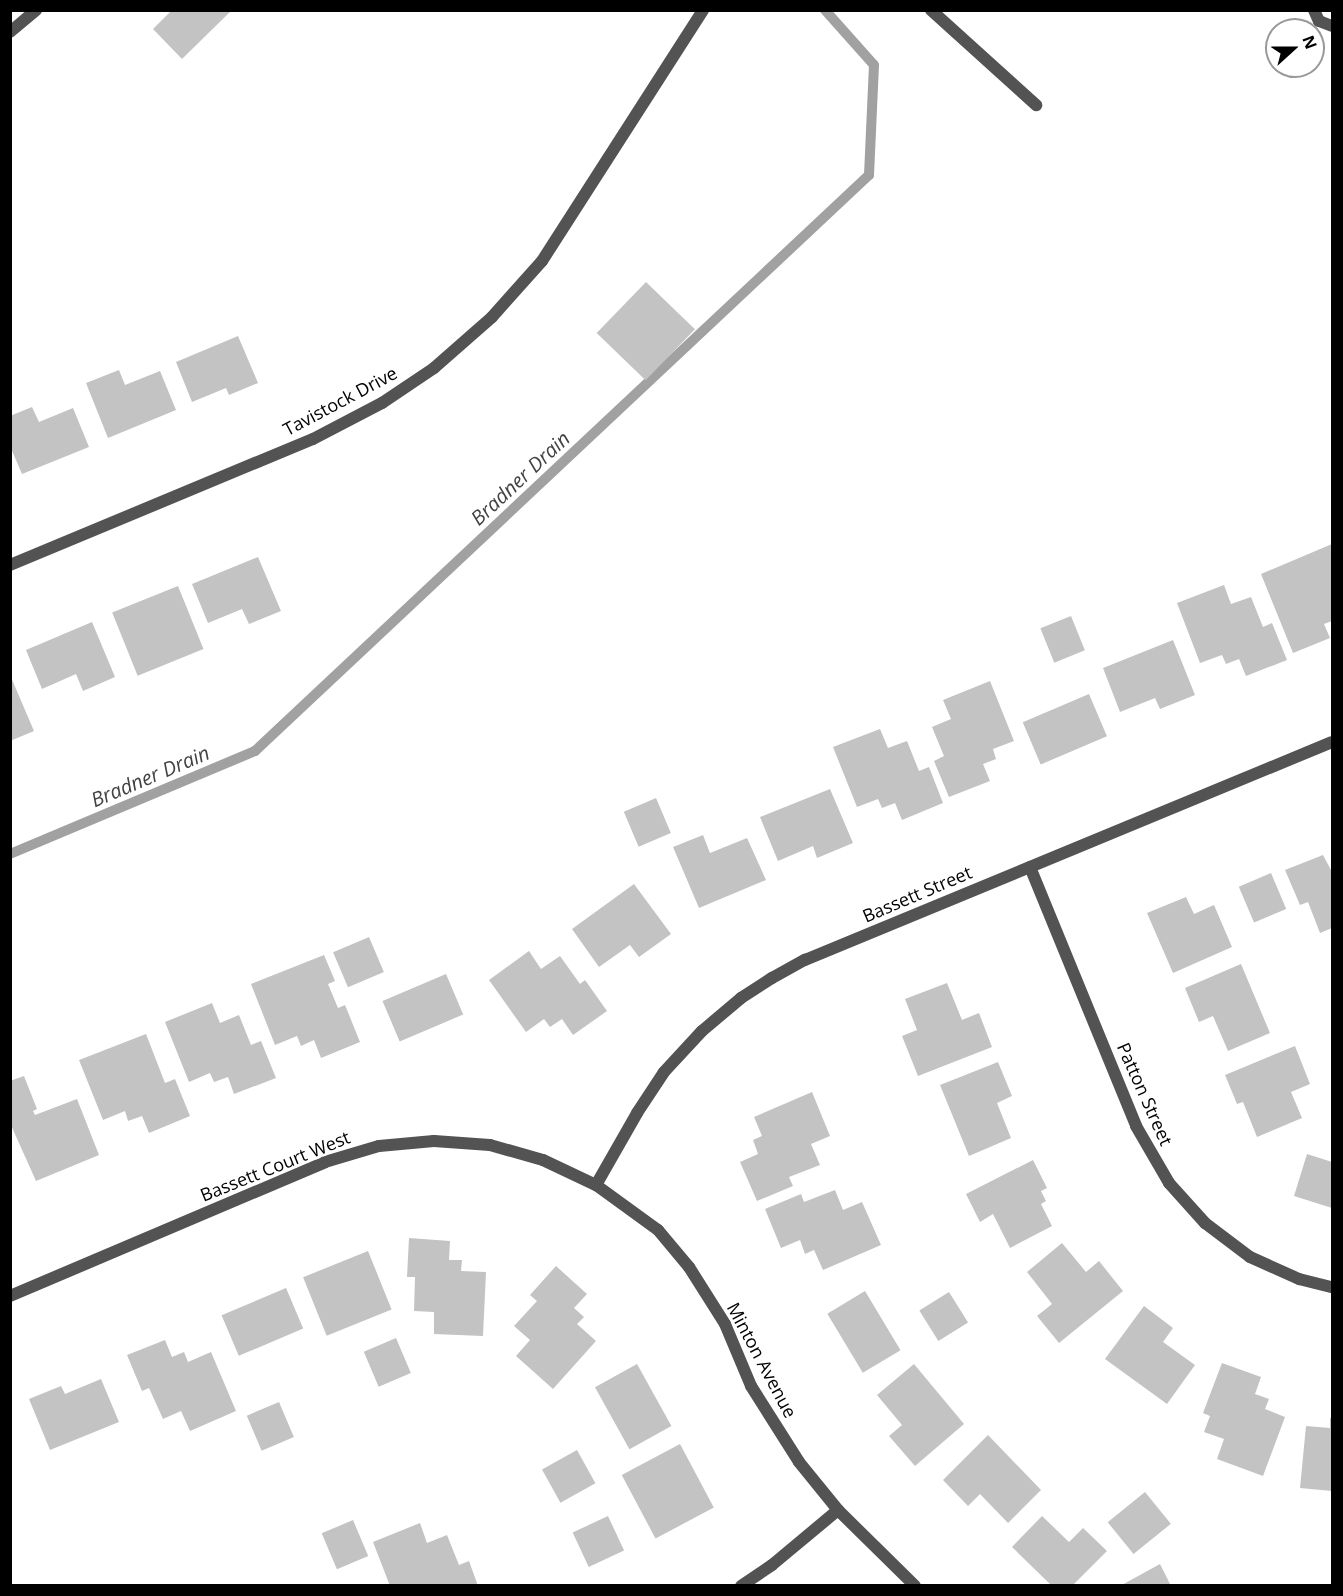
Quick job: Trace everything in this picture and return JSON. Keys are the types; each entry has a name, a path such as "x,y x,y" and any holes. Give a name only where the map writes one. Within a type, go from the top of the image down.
{"street":[{"path":"10,32 36,10"},
{"name":"Tavistock Drive","path":"10,565 313,439 382,403 434,368 492,317 542,261 704,10"},
{"path":"931,10 1036,105"},
{"path":"1314,10 1319,21 1332,26"},
{"name":"Bassett Street","path":"596,1185 637,1113 664,1072 702,1030 741,998 805,960 1332,742"},
{"name":"Patton Street","path":"1030,867 1136,1126 1169,1183 1205,1223 1250,1257 1299,1279 1332,1287"},
{"name":"Bassett Court West","path":"10,1296 325,1162 378,1146 434,1141 490,1145 543,1160 596,1185"},
{"name":"Minton Avenue","path":"596,1185 658,1230 689,1267 725,1324 751,1386 799,1462 838,1510 915,1586"},
{"path":"741,1586 772,1565 838,1510"}],"building":[{"path":"172,10 232,10 182,59 153,29"},
{"path":"646,282 695,329 646,380 597,333"},
{"path":"238,336 258,383 229,395 226,388 192,402 176,362"},
{"path":"119,370 125,385 160,371 176,410 108,438 86,383"},
{"path":"32,407 39,422 73,408 89,447 22,474 10,446 10,416"},
{"path":"1332,544 1332,621 1324,624 1330,638 1293,653 1261,574"},
{"path":"258,557 281,611 249,624 242,609 208,623 192,584"},
{"path":"1224,585 1231,604 1251,597 1263,627 1272,623 1287,660 1246,676 1239,659 1226,664 1222,655 1200,663 1177,603"},
{"path":"178,586 203,649 138,676 112,613"},
{"path":"1071,616 1085,650 1054,663 1040,628"},
{"path":"92,622 115,677 83,691 76,674 42,689 26,650"},
{"path":"1173,640 1195,695 1160,709 1155,698 1120,712 1103,668"},
{"path":"10,675 34,731 10,741"},
{"path":"990,681 1014,741 993,749 996,759 983,764 990,781 949,797 934,761 944,756 932,727 951,719 943,700"},
{"path":"1089,694 1107,736 1041,764 1023,722"},
{"path":"880,729 888,748 907,741 919,771 929,767 943,803 902,820 895,803 882,808 878,799 857,807 833,747"},
{"path":"830,789 853,843 817,858 813,846 778,861 760,817"},
{"path":"656,798 671,833 639,847 624,812"},
{"path":"703,835 710,853 747,838 766,880 699,908 673,847"},
{"path":"1323,855 1332,872 1332,928 1320,933 1308,902 1300,905 1285,870"},
{"path":"1271,873 1286,909 1254,923 1239,887"},
{"path":"634,884 671,934 639,957 630,945 599,967 572,929"},
{"path":"1186,897 1194,914 1214,905 1232,947 1173,973 1147,913"},
{"path":"369,937 384,972 348,987 333,952"},
{"path":"529,951 541,969 560,956 580,984 585,980 607,1011 573,1035 562,1019 550,1027 544,1019 526,1032 489,980"},
{"path":"324,955 335,981 328,984 338,1008 345,1005 360,1042 321,1058 314,1040 301,1046 297,1036 275,1045 251,984"},
{"path":"1241,964 1270,1033 1228,1051 1213,1016 1199,1022 1185,988"},
{"path":"446,974 463,1015 400,1041 382,1001"},
{"path":"947,983 962,1020 979,1013 992,1047 918,1076 902,1036 917,1030 905,999"},
{"path":"212,1003 220,1023 239,1015 251,1045 261,1041 276,1078 234,1094 228,1077 214,1082 210,1073 189,1082 165,1022"},
{"path":"146,1034 165,1083 175,1079 190,1116 149,1133 142,1116 128,1121 125,1111 103,1120 79,1060"},
{"path":"1295,1046 1310,1084 1291,1092 1302,1118 1257,1137 1243,1102 1237,1104 1225,1075"},
{"path":"998,1062 1012,1096 997,1103 1011,1138 969,1156 940,1085"},
{"path":"24,1076 37,1109 33,1111 35,1115 77,1099 99,1155 36,1181 10,1123 10,1081"},
{"path":"812,1092 830,1136 811,1144 820,1165 789,1177 793,1186 757,1201 740,1162 758,1154 753,1140 762,1136 754,1117"},
{"path":"1307,1154 1332,1162 1332,1208 1294,1196"},
{"path":"1033,1160 1047,1188 1041,1191 1046,1201 1041,1204 1052,1226 1010,1248 993,1214 980,1222 966,1194"},
{"path":"835,1190 843,1210 862,1202 881,1245 823,1270 814,1250 805,1254 800,1240 781,1248 765,1209 801,1194 804,1202"},
{"path":"409,1238 450,1241 449,1260 462,1260 461,1271 486,1272 483,1336 434,1334 434,1312 414,1311 415,1277 407,1277"},
{"path":"1062,1243 1086,1272 1099,1261 1123,1291 1059,1343 1037,1316 1052,1304 1027,1272"},
{"path":"368,1251 392,1309 327,1336 303,1277"},
{"path":"556,1266 587,1294 574,1308 584,1317 577,1324 596,1341 553,1389 516,1356 530,1340 514,1326 537,1301 530,1295"},
{"path":"286,1288 303,1329 239,1356 222,1315"},
{"path":"865,1291 901,1350 863,1373 827,1314"},
{"path":"949,1292 968,1323 938,1341 919,1311"},
{"path":"1144,1306 1173,1328 1163,1342 1195,1365 1167,1404 1105,1359"},
{"path":"396,1338 411,1373 379,1387 364,1352"},
{"path":"165,1340 172,1357 184,1352 188,1362 211,1352 236,1411 190,1431 181,1411 163,1419 149,1388 142,1391 127,1355"},
{"path":"1222,1363 1261,1377 1255,1394 1269,1399 1265,1409 1285,1417 1263,1476 1217,1459 1224,1439 1204,1432 1210,1416 1203,1413"},
{"path":"637,1364 671,1426 629,1449 595,1387"},
{"path":"914,1364 964,1424 915,1466 889,1436 902,1425 877,1395"},
{"path":"101,1379 119,1422 50,1450 29,1399 61,1386 65,1394"},
{"path":"279,1402 294,1437 262,1451 247,1416"},
{"path":"1330,1418 1332,1418 1332,1491 1300,1488 1306,1426 1330,1428"},
{"path":"988,1435 1041,1490 1008,1523 980,1494 968,1506 943,1480"},
{"path":"680,1444 714,1508 656,1539 622,1475"},
{"path":"577,1450 595,1483 560,1503 542,1469"},
{"path":"1145,1492 1171,1524 1133,1554 1108,1522"},
{"path":"608,1516 624,1550 589,1567 573,1532"},
{"path":"1042,1516 1069,1542 1083,1528 1107,1551 1072,1586 1052,1586 1012,1547"},
{"path":"353,1520 368,1556 337,1569 322,1533"},
{"path":"420,1523 427,1543 447,1535 459,1565 469,1561 478,1586 390,1586 373,1542"},
{"path":"1160,1564 1171,1586 1120,1586"}],"waterway":[{"name":"Bradner Drain","path":"10,854 255,751 869,175 874,65 825,10"}]}
